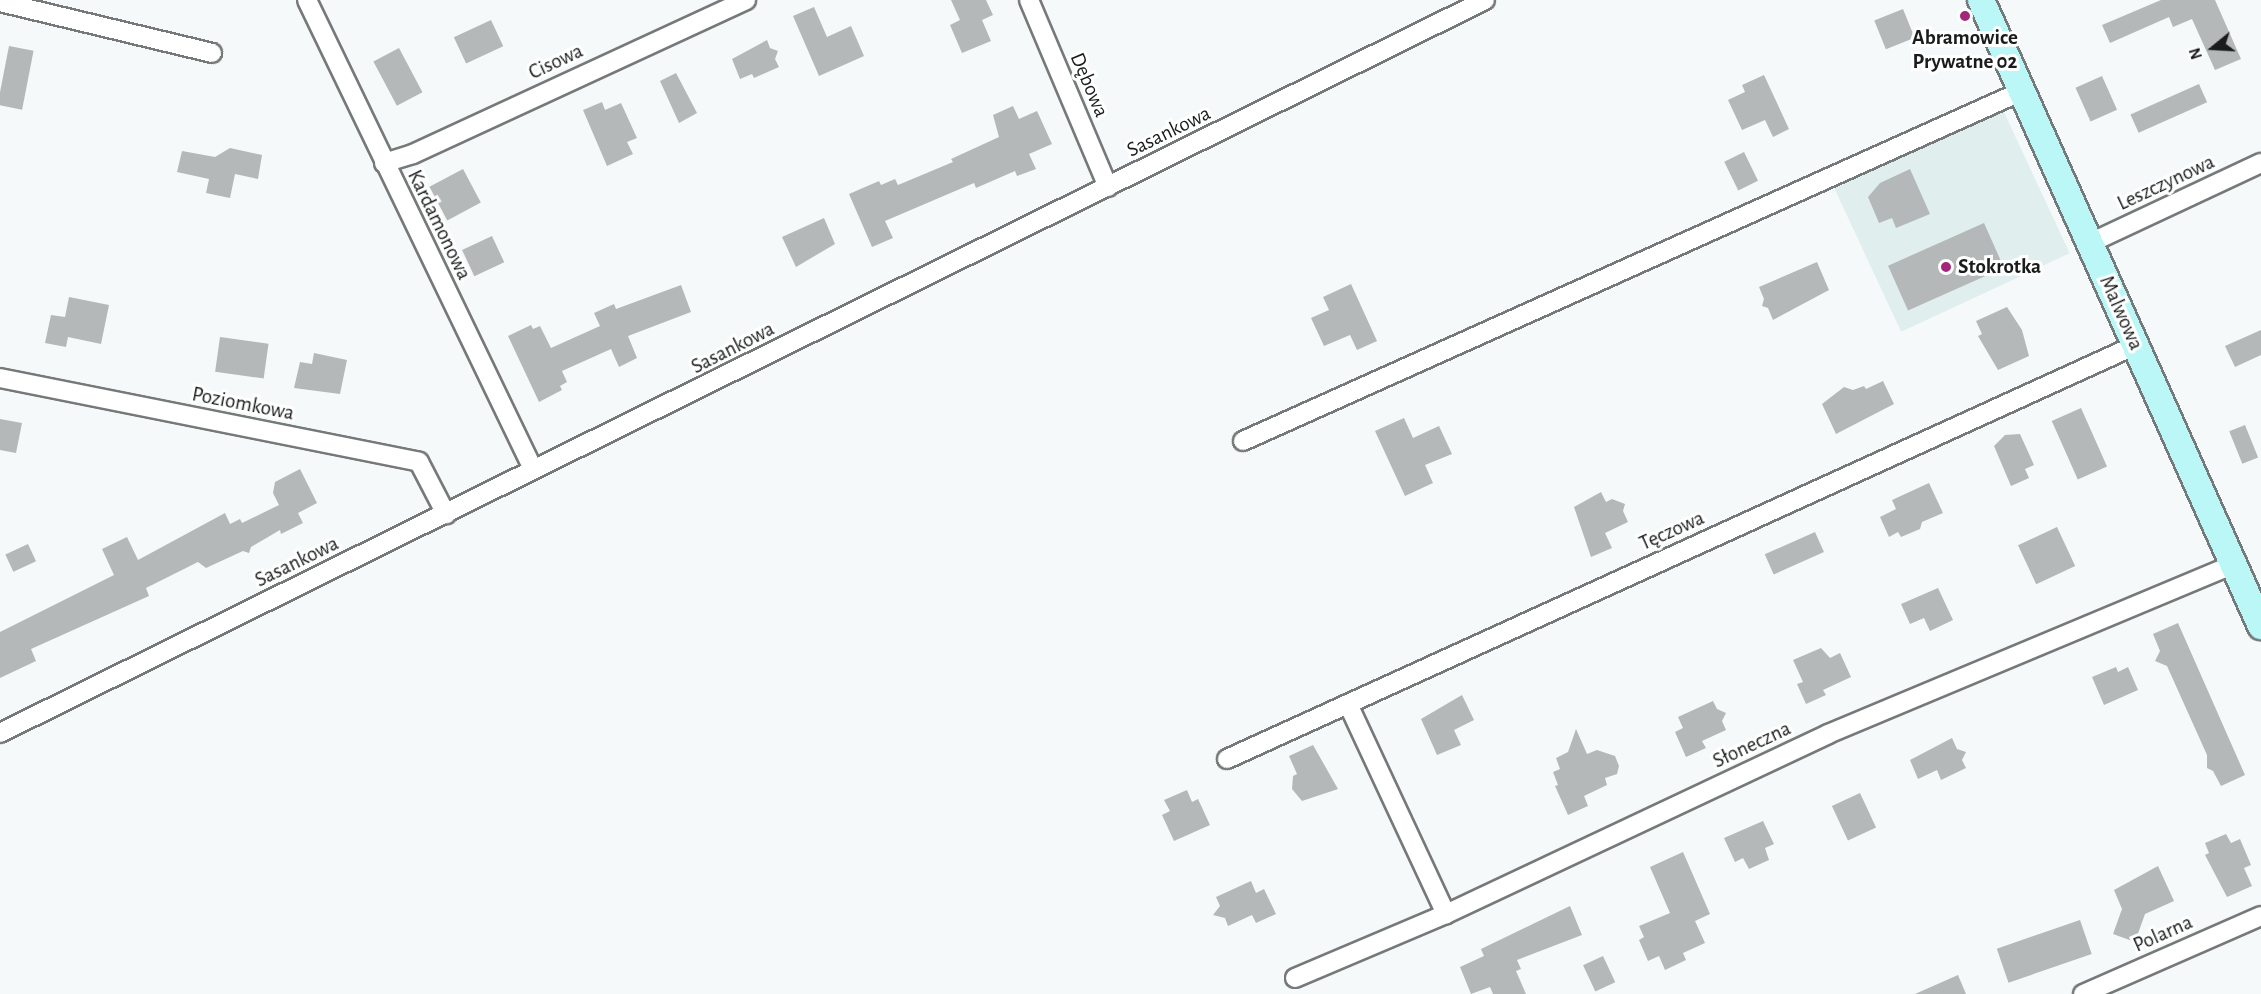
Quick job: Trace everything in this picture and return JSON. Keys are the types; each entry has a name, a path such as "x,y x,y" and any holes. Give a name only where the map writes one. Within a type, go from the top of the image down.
{"street":[{"name":"Kardamonowa","path":"307,0 533,469"},
{"name":"Cisowa","path":"384,163 413,154 746,0"},
{"name":"Dębowa","path":"1029,0 1108,187"},
{"name":"Sasankowa","path":"0,733 533,469 630,425 1485,0"},
{"name":"Malwowa","path":"1981,0 2261,626"},
{"path":"0,2 212,53"},
{"path":"1243,441 2022,91"},
{"name":"Leszczynowa","path":"2090,243 2261,164"},
{"name":"Tęczowa","path":"1227,759 2136,345"},
{"name":"Poziomkowa","path":"0,378 419,462 446,514"},
{"name":"Słoneczna","path":"1295,978 1446,914 1828,734 2234,564"},
{"path":"1348,704 1446,914"},
{"name":"Polarna","path":"2084,994 2261,916"}],"shaded area":[{"path":"2003,110 2070,253 1901,332 1834,189"}],"building":[{"path":"951,0 986,0 993,15 982,20 991,41 962,53 950,25 960,20"},
{"path":"2161,0 2215,0 2241,59 2215,70 2192,19 2173,27 2169,17 2110,43 2102,25"},
{"path":"814,7 827,37 851,26 864,56 819,76 793,16"},
{"path":"1903,9 1915,38 1886,49 1874,21"},
{"path":"491,20 503,46 466,64 454,37"},
{"path":"767,40 770,48 778,51 775,59 779,67 754,78 752,74 740,79 732,59"},
{"path":"9,46 34,51 22,110 0,105 0,92"},
{"path":"399,48 422,92 397,106 373,62"},
{"path":"676,73 697,113 679,123 660,81"},
{"path":"1764,75 1789,129 1773,137 1765,120 1742,130 1728,100 1745,92 1742,85"},
{"path":"2102,76 2117,110 2091,122 2076,88"},
{"path":"2199,84 2207,102 2139,133 2130,115"},
{"path":"602,102 605,110 621,103 637,138 627,142 633,154 607,166 583,110"},
{"path":"1013,106 1019,119 1037,111 1052,144 1029,154 1036,169 1017,176 1015,171 976,188 974,183 885,221 893,238 872,247 849,194 879,181 881,185 895,179 898,185 953,162 951,159 999,137 993,115"},
{"path":"230,148 262,155 258,179 235,174 230,198 206,193 209,179 177,172 182,151 215,157"},
{"path":"1744,152 1758,181 1738,190 1724,162"},
{"path":"463,169 481,203 447,220 429,187"},
{"path":"1910,169 1930,214 1896,228 1892,218 1879,223 1868,197 1880,183"},
{"path":"824,218 835,244 796,267 782,237"},
{"name":"Stokrotka","path":"1984,223 2004,268 1908,310 1888,266"},
{"path":"492,236 504,262 474,276 462,250"},
{"path":"1817,262 1829,290 1773,320 1768,308 1762,306 1764,299 1759,287"},
{"path":"1351,284 1377,341 1357,350 1350,335 1324,346 1311,318 1329,310 1323,297"},
{"path":"681,285 691,312 628,336 637,358 619,367 611,349 562,371 567,382 560,386 562,390 539,402 508,336 531,325 533,329 540,326 551,348 600,326 594,313 614,304 616,309"},
{"path":"69,297 109,305 101,344 68,337 66,347 45,343 51,315 65,317"},
{"path":"2007,307 2022,330 2029,356 1998,370 1978,336 1982,334 1976,321"},
{"path":"2261,330 2261,355 2235,367 2225,346"},
{"path":"220,337 269,344 264,378 215,372"},
{"path":"314,353 347,360 340,394 294,388 300,362 312,364"},
{"path":"1883,381 1894,404 1836,434 1822,404 1844,387 1853,390 1864,386 1866,389"},
{"path":"2081,408 2107,466 2078,479 2052,421"},
{"path":"1404,418 1413,438 1439,426 1452,454 1425,465 1433,483 1405,496 1375,431"},
{"path":"0,419 22,423 16,453 0,450"},
{"path":"2245,425 2258,457 2242,464 2229,431"},
{"path":"2020,434 2034,465 2025,469 2029,478 2011,486 1994,446 2005,435"},
{"path":"300,469 317,503 298,513 303,523 281,534 280,530 251,547 249,553 243,551 206,568 198,562 146,588 149,596 31,649 36,661 0,678 0,632 114,575 102,549 127,537 138,560 225,513 230,524 240,519 242,523 279,505 273,493 275,482"},
{"path":"1929,483 1943,513 1922,522 1920,529 1901,537 1898,532 1889,537 1880,517 1896,509 1892,500"},
{"path":"1601,492 1606,502 1612,499 1625,504 1623,511 1628,522 1605,533 1612,548 1591,557 1574,507"},
{"path":"2057,527 2075,566 2036,584 2018,545"},
{"path":"1815,532 1824,552 1774,574 1765,554"},
{"path":"28,544 36,561 13,572 5,555"},
{"path":"1938,588 1953,620 1930,631 1924,618 1910,624 1901,604"},
{"path":"2178,623 2245,775 2221,786 2213,771 2207,768 2207,755 2167,666 2155,661 2160,651 2153,634"},
{"path":"1821,648 1830,658 1840,653 1851,677 1823,690 1826,695 1806,704 1797,684 1803,682 1793,660"},
{"path":"2116,667 2118,672 2128,667 2138,690 2104,705 2092,677"},
{"path":"1462,695 1474,720 1454,730 1461,745 1437,755 1421,719"},
{"path":"1713,701 1717,709 1726,713 1722,721 1726,730 1702,741 1706,748 1686,757 1675,732 1683,728 1678,717"},
{"path":"1576,729 1587,754 1597,750 1615,756 1619,766 1617,774 1605,778 1607,785 1584,796 1588,806 1568,815 1555,786 1558,785 1553,772 1560,769 1556,758 1568,752"},
{"path":"1952,738 1957,749 1966,752 1962,760 1966,768 1941,780 1937,770 1918,779 1910,760"},
{"path":"1313,745 1338,789 1302,801 1292,789 1293,776 1297,774 1289,756"},
{"path":"1187,790 1192,802 1198,799 1210,825 1174,841 1162,815 1170,811 1164,800"},
{"path":"1860,793 1876,827 1848,841 1832,806"},
{"path":"1763,821 1774,844 1765,848 1769,860 1749,869 1743,858 1735,862 1724,838"},
{"path":"2226,834 2231,843 2240,839 2251,865 2244,868 2252,886 2227,897 2205,855 2209,853 2205,843"},
{"path":"1683,852 1710,914 1695,921 1705,943 1683,953 1686,960 1665,970 1659,956 1648,961 1639,940 1644,937 1639,926 1670,913 1650,867"},
{"path":"2158,866 2174,901 2145,914 2135,942 2113,934 2122,909 2114,890"},
{"path":"1251,881 1256,893 1264,889 1276,914 1256,923 1252,915 1228,926 1225,918 1213,915 1220,906 1216,897"},
{"path":"1570,906 1582,935 1517,960 1521,969 1516,971 1526,994 1493,994 1490,987 1471,994 1460,967 1484,956 1481,949"},
{"path":"2080,920 2092,954 2009,983 1997,949"},
{"path":"1603,956 1615,982 1595,992 1583,965"},
{"path":"1958,975 1966,994 1915,994"}],"place":[{"name":"Abramowice Prywatne 02","path":"1965,16"},
{"name":"Stokrotka","path":"1946,267"}]}
